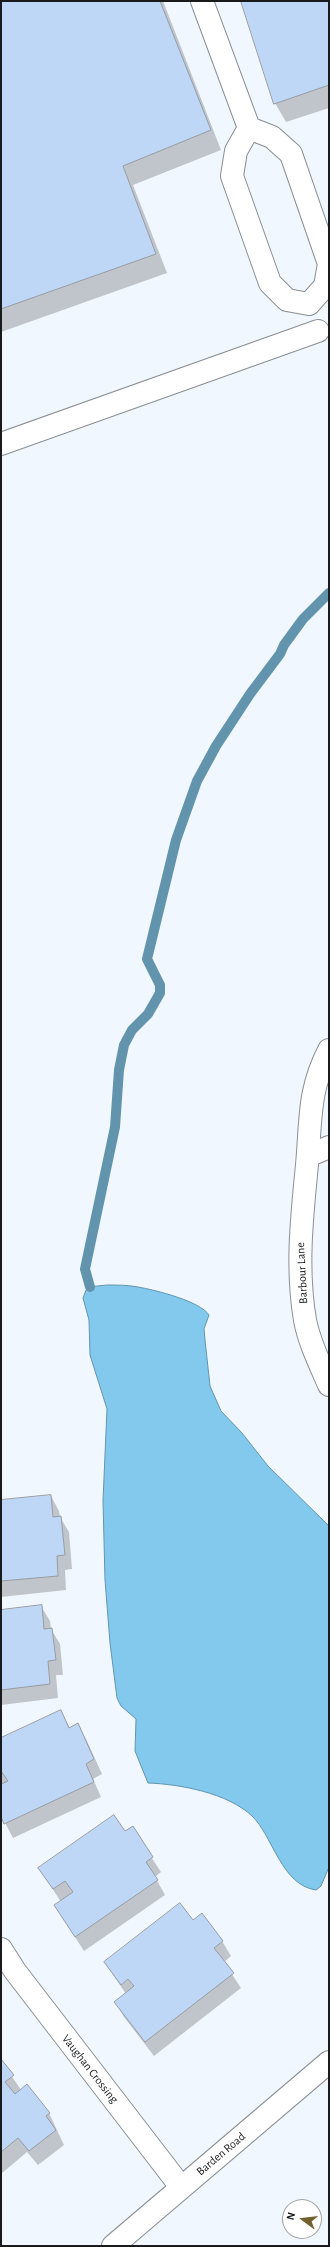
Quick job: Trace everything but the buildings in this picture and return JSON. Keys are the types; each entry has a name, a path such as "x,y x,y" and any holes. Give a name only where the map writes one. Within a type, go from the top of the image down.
{"street":[{"path":"202,1 249,128 272,137 291,154 329,264 325,286 309,304"},
{"path":"249,128 236,151 232,176 270,283 287,300 309,304"},
{"path":"1,444 323,329 309,304"},
{"name":"Barbour Lane","path":"329,1050 316,1079 309,1117 308,1156 300,1238 305,1320 316,1355 329,1385"},
{"path":"308,1156 329,1147"},
{"name":"Vaughan Crossing","path":"1,1949 15,1971 181,2187"},
{"name":"Barden Road","path":"113,2246 329,2062"}],"water":[{"path":"107,1285 134,1286 166,1293 196,1305 209,1315 204,1329 210,1386 221,1411 242,1433 268,1466 329,1526 329,1867 321,1886 316,1890 304,1886 294,1879 286,1870 259,1825 252,1816 242,1808 230,1801 203,1791 174,1785 148,1783 135,1751 136,1719 121,1706 117,1698 110,1643 105,1580 103,1501 107,1409 90,1355 89,1320 83,1298 86,1290 90,1287"}],"waterway":[{"path":"90,1287 85,1269 115,1127 119,1070 124,1045 132,1030 148,1014 160,993 160,985 147,959 176,840 197,781 216,746 250,694 280,654 284,645 303,619 329,593"}]}
